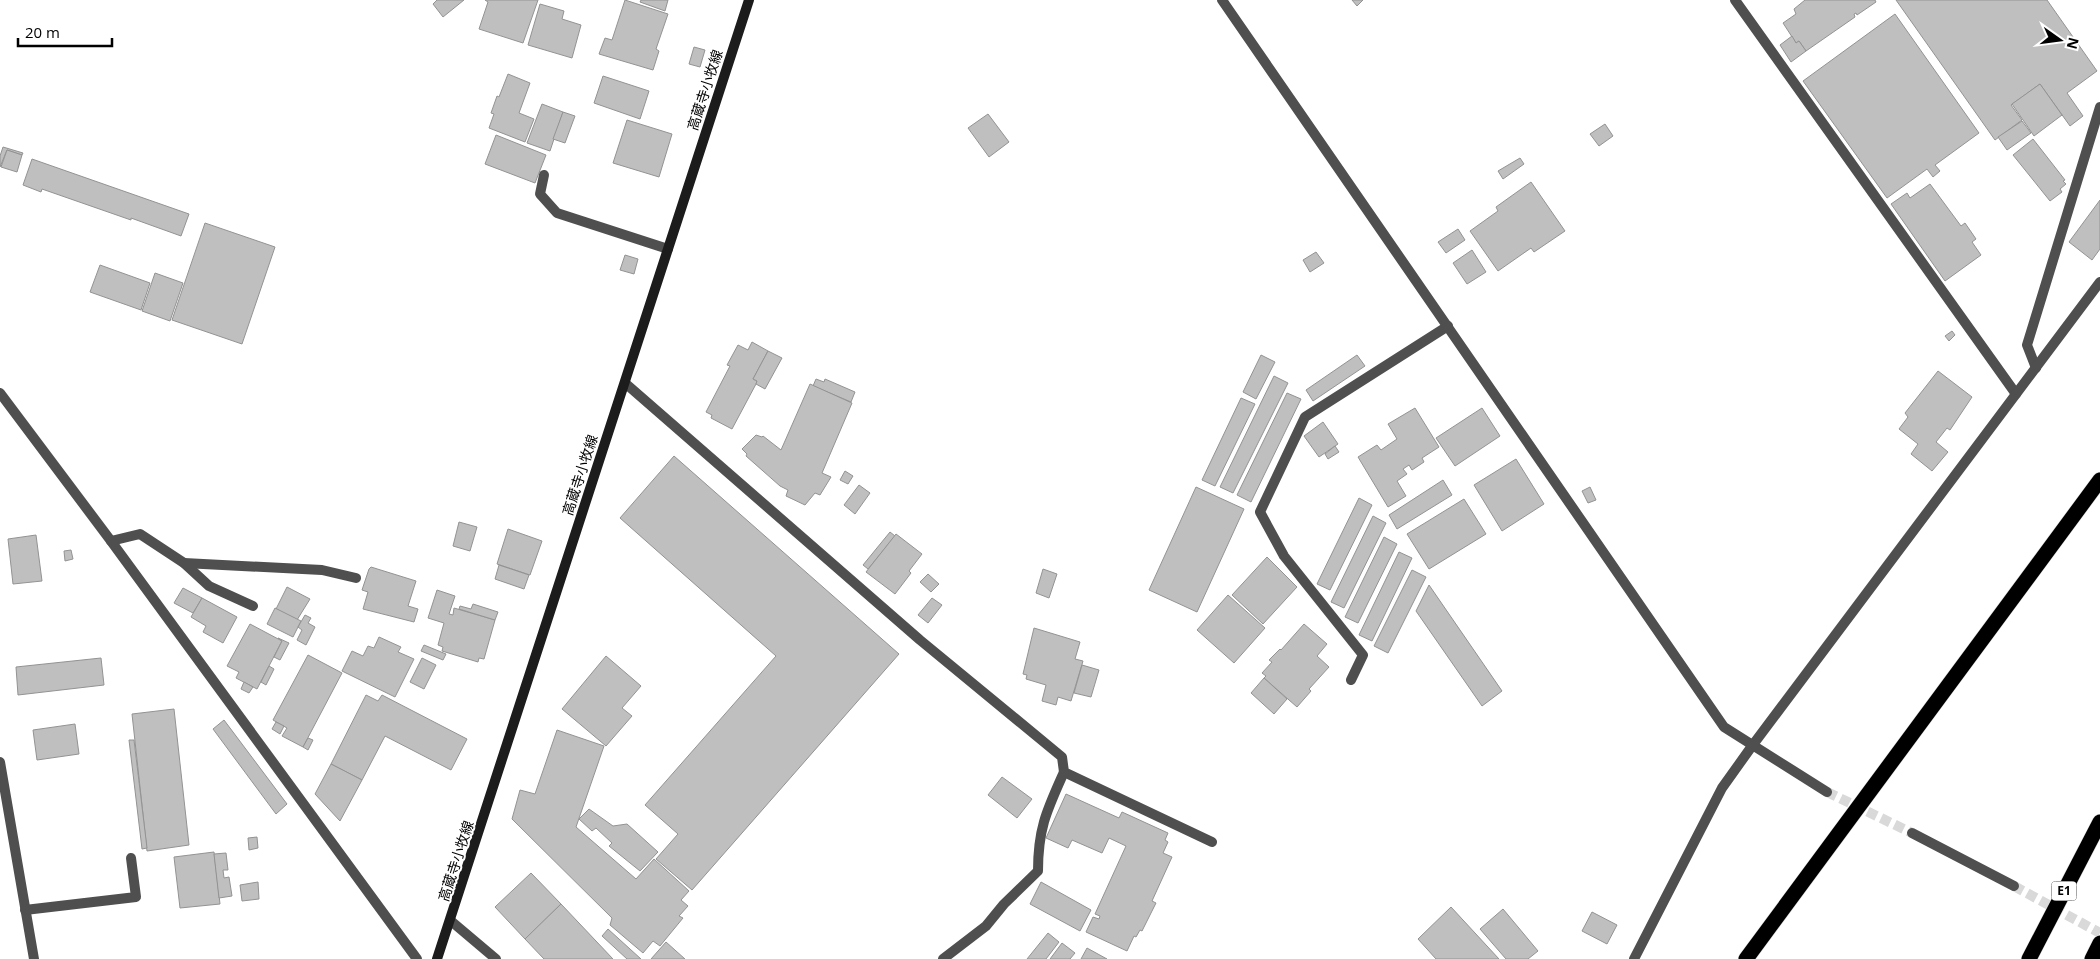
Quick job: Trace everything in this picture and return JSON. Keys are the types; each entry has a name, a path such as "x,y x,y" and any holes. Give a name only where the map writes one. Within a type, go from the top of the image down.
{"highway":[{"path":"1746,959 2100,480"},
{"name":"E1","path":"2029,959 2100,822"},
{"path":"2092,959 2100,943"}],"main road":[{"name":"高蔵寺小牧線","path":"437,959 451,921 749,0"}],"street":[{"path":"1222,0 1724,727 1826,792"},
{"path":"1735,0 2016,394"},
{"path":"2036,368 2027,345 2100,107"},
{"path":"544,176 540,194 556,213 668,249"},
{"path":"1634,959 1722,788 2100,282"},
{"path":"1351,680 1363,655 1284,556 1260,512 1305,417 1448,326"},
{"path":"625,383 920,640 1062,757 1064,772 1043,817 1038,848 1038,871 1004,904 986,926 943,959"},
{"path":"0,393 111,541 417,959"},
{"path":"111,541 140,534 184,563 209,586 253,606"},
{"path":"184,563 322,570 356,578"},
{"path":"0,762 34,959"},
{"path":"1064,772 1212,842"},
{"path":"1912,833 2014,886"},
{"path":"25,910 136,898 131,858"},
{"path":"451,921 496,959"}],"building":[{"path":"437,0 464,0 443,17 433,4"},
{"path":"485,0 538,0 523,43 479,29 488,2"},
{"path":"625,0 668,14 656,49 659,51 653,70 599,54 605,38 612,40"},
{"path":"641,0 668,0 665,11 640,2"},
{"path":"1352,0 1363,0 1357,6"},
{"path":"1805,0 1875,0 1876,2 1857,15 1856,13 1854,14 1855,17 1806,51 1799,41 1796,43 1783,23 1796,14 1794,9"},
{"path":"1896,0 2047,0 2097,71 2067,93 2083,116 2070,126 2040,84 2011,105 2022,120 1995,140"},
{"path":"540,4 564,11 562,19 581,25 572,58 528,45"},
{"path":"1895,14 1979,133 1935,165 1940,171 1933,177 1927,169 1887,198 1803,81"},
{"path":"1792,36 1796,43 1799,41 1806,51 1791,62 1780,45"},
{"path":"694,47 705,50 700,67 689,64"},
{"path":"508,74 530,83 519,113 534,119 525,142 489,128 494,114 491,113"},
{"path":"603,76 649,91 640,119 594,103"},
{"path":"2040,84 2062,115 2034,136 2012,104"},
{"path":"542,104 563,112 550,151 527,143"},
{"path":"563,112 575,116 565,143 553,139"},
{"path":"988,114 1009,142 989,157 968,128"},
{"path":"627,120 672,134 659,177 613,163"},
{"path":"2022,121 2031,133 2007,150 1998,137"},
{"path":"1605,124 1613,136 1599,146 1590,134"},
{"path":"496,135 546,155 535,183 485,164"},
{"path":"2033,139 2065,180 2063,181 2066,184 2060,189 2062,192 2050,201 2013,155"},
{"path":"3,147 23,153 22,155 7,150 0,167 0,156"},
{"path":"7,150 22,155 17,172 1,167"},
{"path":"1520,158 1524,164 1503,179 1498,171"},
{"path":"32,159 189,214 181,236 42,189 41,192 23,185"},
{"path":"1531,182 1565,231 1534,252 1531,248 1498,271 1470,231 1498,211 1496,207"},
{"path":"1930,184 1961,226 1965,223 1976,239 1972,242 1981,255 1945,281 1891,204 1907,193 1910,198"},
{"path":"2100,200 2100,249 2092,260 2069,242"},
{"path":"205,223 275,247 242,344 172,320"},
{"path":"1458,229 1465,240 1446,253 1438,242"},
{"path":"1472,250 1486,272 1467,284 1453,263"},
{"path":"1316,252 1324,263 1310,272 1303,260"},
{"path":"625,255 638,259 634,274 620,270"},
{"path":"100,265 150,283 141,310 90,292"},
{"path":"155,273 183,283 170,321 142,311"},
{"path":"1952,331 1955,335 1949,341 1945,336"},
{"path":"752,342 768,351 753,379 757,381 756,384 732,429 711,418 712,415 706,412 730,366 727,365 738,345 748,350"},
{"path":"768,351 782,358 765,389 756,384 757,381 753,379"},
{"path":"1261,355 1275,362 1256,399 1243,392"},
{"path":"1357,355 1365,366 1313,401 1306,390"},
{"path":"1938,371 1972,397 1950,430 1947,428 1936,442 1948,452 1932,471 1911,454 1918,444 1899,429 1908,417 1905,413"},
{"path":"1274,376 1288,383 1233,493 1220,487"},
{"path":"816,379 824,382 825,379 855,392 851,402 813,386"},
{"path":"810,384 852,403 822,473 831,477 820,495 815,493 805,505 786,496 788,490 780,486 746,456 747,454 742,449 756,435 763,436 781,450"},
{"path":"1287,393 1301,399 1251,502 1237,495"},
{"path":"1241,398 1255,404 1215,486 1202,480"},
{"path":"1415,408 1439,447 1422,458 1424,462 1412,470 1409,465 1403,469 1407,474 1397,481 1406,496 1388,507 1358,457 1377,445 1381,450 1397,439 1388,424"},
{"path":"1482,408 1500,436 1455,466 1436,438"},
{"path":"1323,422 1338,444 1319,457 1304,436"},
{"path":"1335,446 1339,452 1328,459 1325,454"},
{"path":"674,456 899,654 692,890 656,859 678,834 645,805 776,656 620,518"},
{"path":"1516,459 1544,504 1502,531 1474,485"},
{"path":"845,471 853,476 848,484 840,480"},
{"path":"1443,480 1452,495 1397,529 1389,515"},
{"path":"859,485 870,493 855,514 844,505"},
{"path":"1196,487 1244,509 1197,612 1149,590"},
{"path":"1590,487 1596,500 1588,503 1582,491"},
{"path":"1359,498 1372,505 1330,590 1317,584"},
{"path":"1464,499 1486,534 1429,569 1407,534"},
{"path":"1373,516 1386,523 1344,608 1331,602"},
{"path":"459,522 477,527 470,551 453,546"},
{"path":"508,529 542,541 530,575 497,564"},
{"path":"890,532 895,536 868,569 863,565"},
{"path":"896,534 922,554 909,571 911,573 895,594 866,572"},
{"path":"36,535 42,581 13,584 8,539"},
{"path":"1384,537 1397,544 1358,623 1345,617"},
{"path":"71,550 73,559 65,561 64,551"},
{"path":"1399,552 1412,558 1372,641 1359,635"},
{"path":"1267,557 1297,587 1263,624 1232,595"},
{"path":"499,565 529,575 524,589 495,579"},
{"path":"371,567 416,581 408,606 418,609 414,622 363,609 368,592 362,590"},
{"path":"1043,569 1057,574 1049,598 1036,593"},
{"path":"1412,570 1426,577 1388,653 1374,646"},
{"path":"928,574 939,584 931,592 920,582"},
{"path":"1429,585 1502,691 1482,706 1416,611"},
{"path":"287,587 310,599 297,620 276,609"},
{"path":"183,588 202,598 193,613 174,603"},
{"path":"437,590 455,596 449,614 453,615 454,608 495,620 484,659 479,658 478,662 442,651 443,647 438,645 444,623 428,618"},
{"path":"1228,595 1265,628 1234,663 1197,630"},
{"path":"202,598 237,617 223,643 203,632 206,626 191,617"},
{"path":"932,598 942,605 928,623 918,615"},
{"path":"473,604 498,612 495,620 459,609 460,606 471,609"},
{"path":"275,608 301,621 293,637 267,624"},
{"path":"305,615 311,618 308,623 315,627 306,645 297,640 302,630 298,627"},
{"path":"250,624 282,641 257,689 236,678 239,672 227,666"},
{"path":"1304,624 1327,644 1317,656 1329,667 1309,689 1311,691 1297,707 1264,678 1266,676 1262,673 1272,662 1269,660 1281,650"},
{"path":"1034,628 1080,642 1075,659 1083,661 1071,701 1058,697 1056,705 1042,701 1046,685 1026,679 1027,675 1023,674"},
{"path":"379,637 401,647 398,652 414,659 395,697 342,671 352,651 363,656 368,646 374,648"},
{"path":"278,638 289,643 280,660 274,657 282,641"},
{"path":"424,645 446,654 443,660 421,651"},
{"path":"308,655 342,673 303,747 282,736 287,728 273,720"},
{"path":"606,656 641,686 622,708 632,716 606,746 562,709"},
{"path":"101,658 104,685 18,695 16,667"},
{"path":"422,658 436,665 424,689 410,682"},
{"path":"1082,665 1099,670 1091,697 1074,693"},
{"path":"269,666 274,669 266,685 261,682"},
{"path":"1264,678 1287,699 1274,714 1251,693"},
{"path":"244,682 253,687 249,693 241,689"},
{"path":"366,695 378,701 382,695 467,739 451,770 385,736 362,780 331,764"},
{"path":"174,709 189,845 147,851 132,714"},
{"path":"224,720 287,804 276,814 213,729"},
{"path":"276,722 284,726 280,734 272,729"},
{"path":"75,724 79,754 37,760 33,730"},
{"path":"557,730 604,746 576,827 636,879 654,859 689,891 681,900 688,906 679,916 683,918 660,946 653,941 643,953 610,925 612,918 512,819 520,790 535,794"},
{"path":"308,738 313,740 308,750 303,747"},
{"path":"129,740 134,740 147,848 142,849"},
{"path":"331,764 362,780 340,821 315,794"},
{"path":"1002,777 1032,799 1017,818 988,795"},
{"path":"1066,794 1119,818 1122,812 1168,833 1165,840 1168,842 1163,853 1172,857 1152,901 1156,903 1142,931 1140,930 1136,937 1134,936 1127,951 1086,932 1093,917 1099,919 1100,916 1095,914 1126,846 1109,838 1102,853 1072,840 1068,848 1046,838"},
{"path":"589,809 613,826 627,824 658,852 640,871 609,846 612,843 596,828 592,831 579,819"},
{"path":"257,837 258,848 249,850 248,838"},
{"path":"214,852 220,904 180,908 174,857"},
{"path":"226,853 228,870 223,870 224,878 229,877 232,896 219,898 214,854"},
{"path":"531,873 561,904 525,939 495,907"},
{"path":"258,882 259,899 242,901 240,885"},
{"path":"1041,882 1091,910 1080,931 1030,904"},
{"path":"561,904 613,959 544,959 525,939"},
{"path":"1451,907 1499,959 1436,959 1418,939"},
{"path":"1503,909 1538,951 1528,959 1506,959 1480,929"},
{"path":"1592,912 1617,925 1607,944 1582,931"},
{"path":"608,929 641,959 627,959 602,936"},
{"path":"1048,933 1059,942 1046,959 1027,959"},
{"path":"666,942 685,959 651,959"},
{"path":"1062,943 1075,953 1070,959 1050,959"},
{"path":"1087,948 1107,959 1081,959"}],"tunnel":[{"path":"1827,792 1912,833"},
{"path":"2014,886 2100,933"}]}
